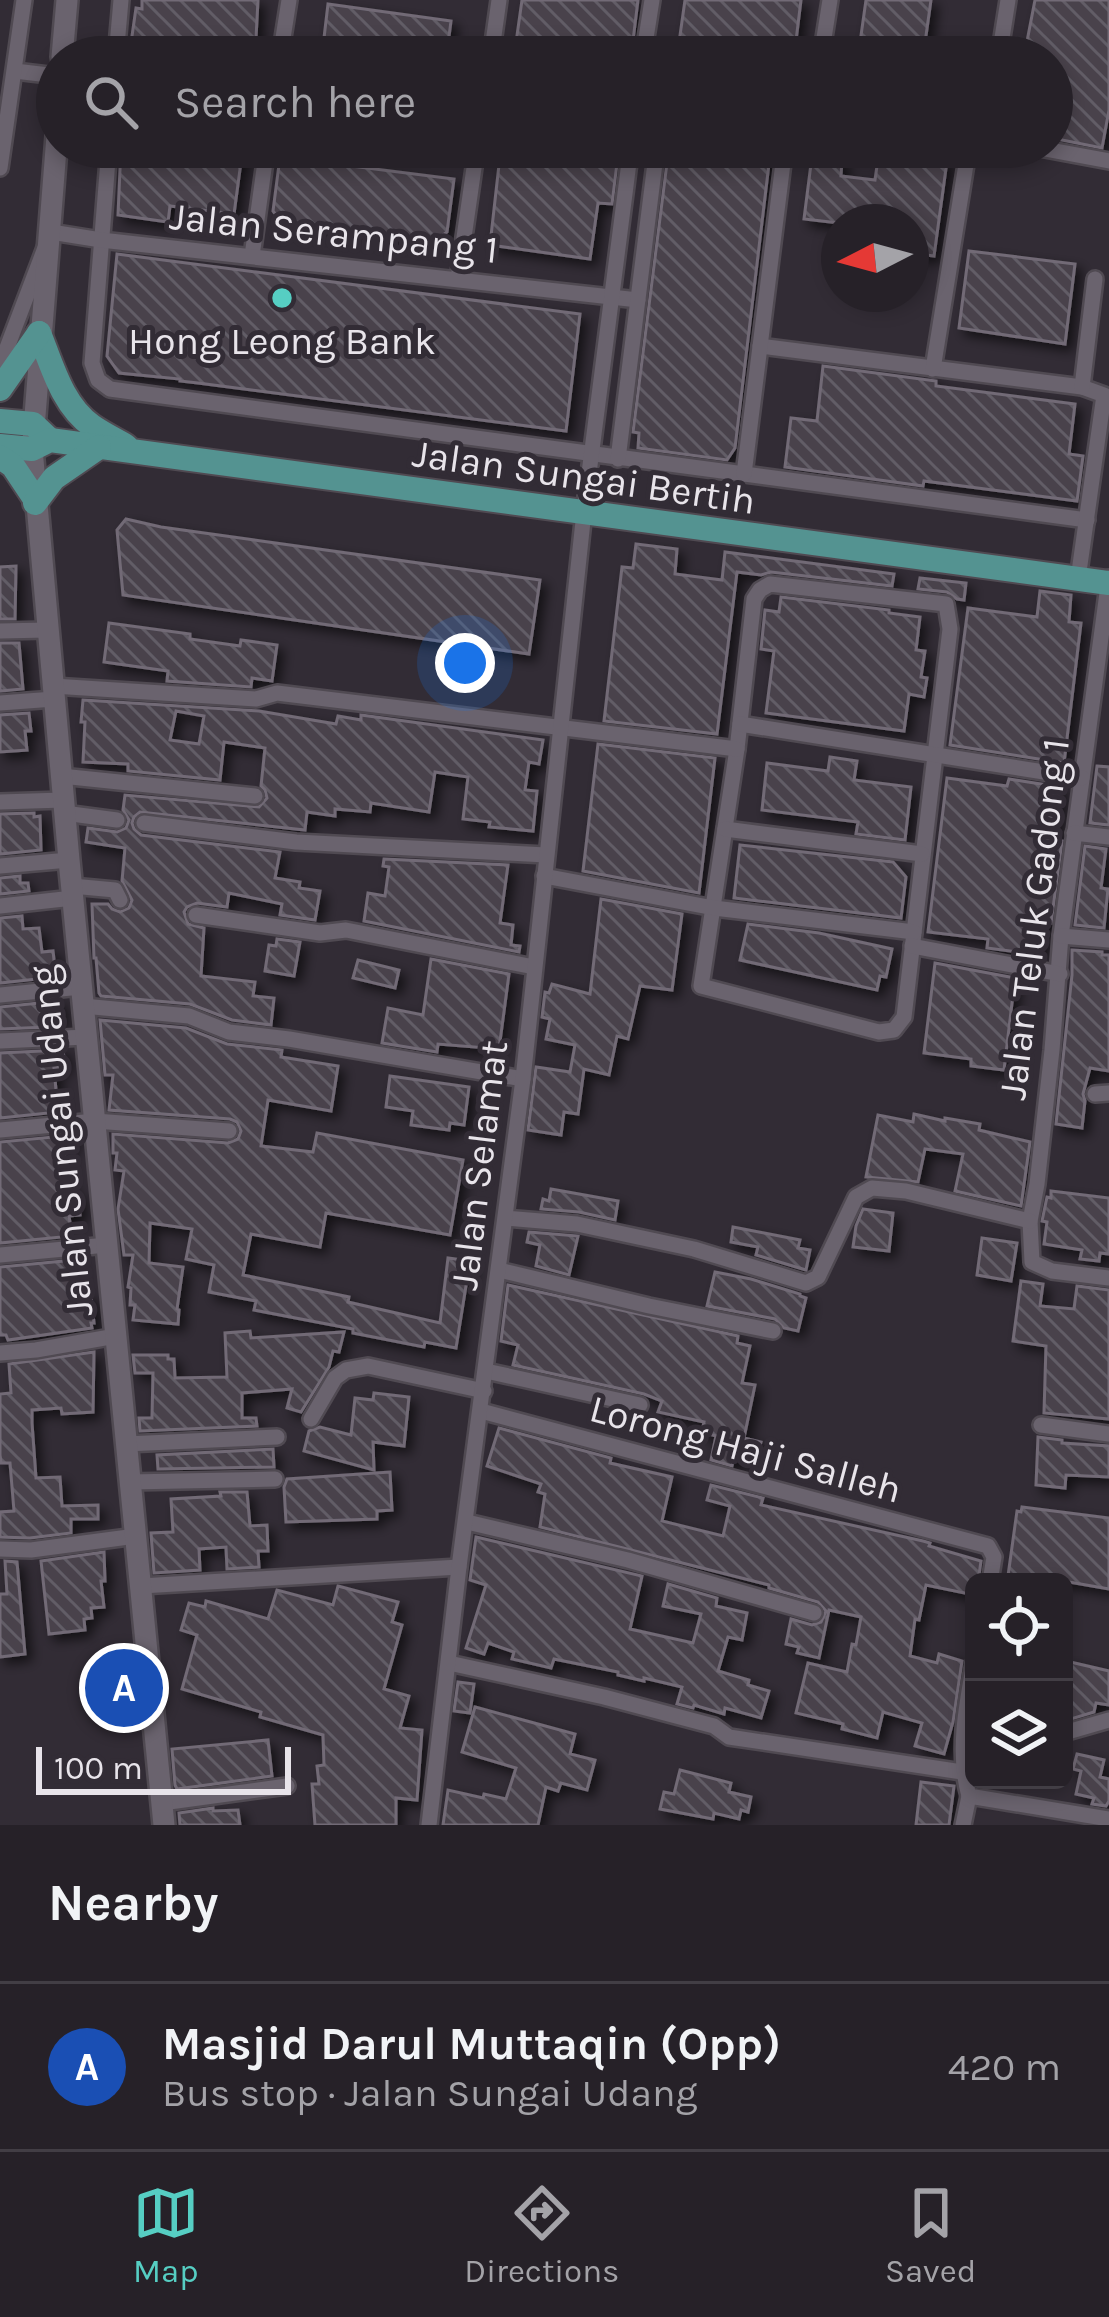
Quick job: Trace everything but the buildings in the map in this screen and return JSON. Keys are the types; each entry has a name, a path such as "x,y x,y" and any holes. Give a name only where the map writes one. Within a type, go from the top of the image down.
{"main road":[{"path":"0,389 39,333"},
{"path":"39,333 72,406 88,424 136,452"},
{"name":"Jalan Sungai Bertih","path":"0,421 38,438 99,447 1109,582"},
{"name":"Jalan Sungai Bertih","path":"0,446 38,438"},
{"path":"0,457 13,466 35,501 54,478 99,447"}],"street":[{"path":"0,168 24,0"},
{"path":"64,36 67,0"},
{"path":"118,36 121,0"},
{"path":"283,36 289,0"},
{"path":"493,36 499,0"},
{"path":"647,36 652,0"},
{"path":"824,36 830,0"},
{"path":"1003,36 1009,0"},
{"path":"15,71 36,74"},
{"path":"1073,154 1109,160"},
{"name":"Jalan Sungai Udang","path":"55,168 39,333 35,501 163,1814"},
{"path":"101,240 107,168"},
{"path":"252,256 264,168"},
{"path":"458,279 474,168"},
{"name":"Jalan Selamat","path":"429,1825 524,1079 590,455 628,168"},
{"path":"619,459 654,168"},
{"path":"744,474 782,168"},
{"path":"933,369 968,168"},
{"path":"0,366 51,232"},
{"name":"Jalan Serampang 1","path":"51,232 638,300"},
{"name":"Jalan Sungai Bertih","path":"101,240 92,363 98,380 110,389 1087,520"},
{"path":"1082,387 1095,279"},
{"path":"760,346 1082,387 1104,394 1078,579"},
{"name":"Jalan Teluk Gadong 1","path":"1109,582 1060,936 1060,974 1030,1221 1032,1262 1052,1271 1109,1278"},
{"path":"770,584 946,604 950,617 904,1017 894,1030 879,1032 701,986 740,724 754,598 770,584"},
{"path":"0,631 47,630"},
{"path":"0,704 53,693 256,700 277,693 737,749"},
{"path":"740,724 1082,778"},
{"path":"61,776 255,796"},
{"path":"0,802 64,806 117,820"},
{"path":"143,823 296,842 546,855"},
{"path":"725,829 922,854"},
{"path":"1074,833 1109,837"},
{"path":"0,866 69,860"},
{"path":"544,876 913,939 1060,974"},
{"path":"0,906 72,892 115,890 120,900"},
{"path":"196,916 320,933 346,930 534,967"},
{"path":"1060,936 1109,940"},
{"path":"0,995 82,997 189,1016 229,1033 524,1079"},
{"path":"0,1041 86,1037"},
{"path":"0,1130 94,1121 229,1131"},
{"path":"506,1218 577,1224 694,1249 806,1283 818,1277 856,1197 872,1188 906,1191 1030,1221"},
{"path":"0,1255 107,1245"},
{"path":"499,1270 773,1331"},
{"path":"0,1354 116,1336"},
{"path":"311,1419 335,1378 346,1370 368,1366 484,1391"},
{"path":"486,1371 640,1405"},
{"name":"Lorong Haji Salleh","path":"481,1411 988,1546 994,1557 991,1573"},
{"path":"1041,1425 1109,1434"},
{"path":"127,1444 277,1437"},
{"path":"130,1482 275,1479"},
{"path":"467,1522 628,1560 814,1613"},
{"path":"0,1550 136,1536"},
{"path":"141,1586 459,1567"},
{"path":"449,1663 604,1696 714,1726 729,1737 962,1772"},
{"path":"1073,1730 1109,1720"},
{"path":"963,1825 969,1796 962,1772 965,1763"},
{"path":"163,1814 287,1786"},
{"path":"969,1796 1109,1819"}],"place":[{"name":"Hong Leong Bank","path":"282,298"},
{"name":"Masjid Darul Muttaqin (Opp)","path":"124,1688"}]}
